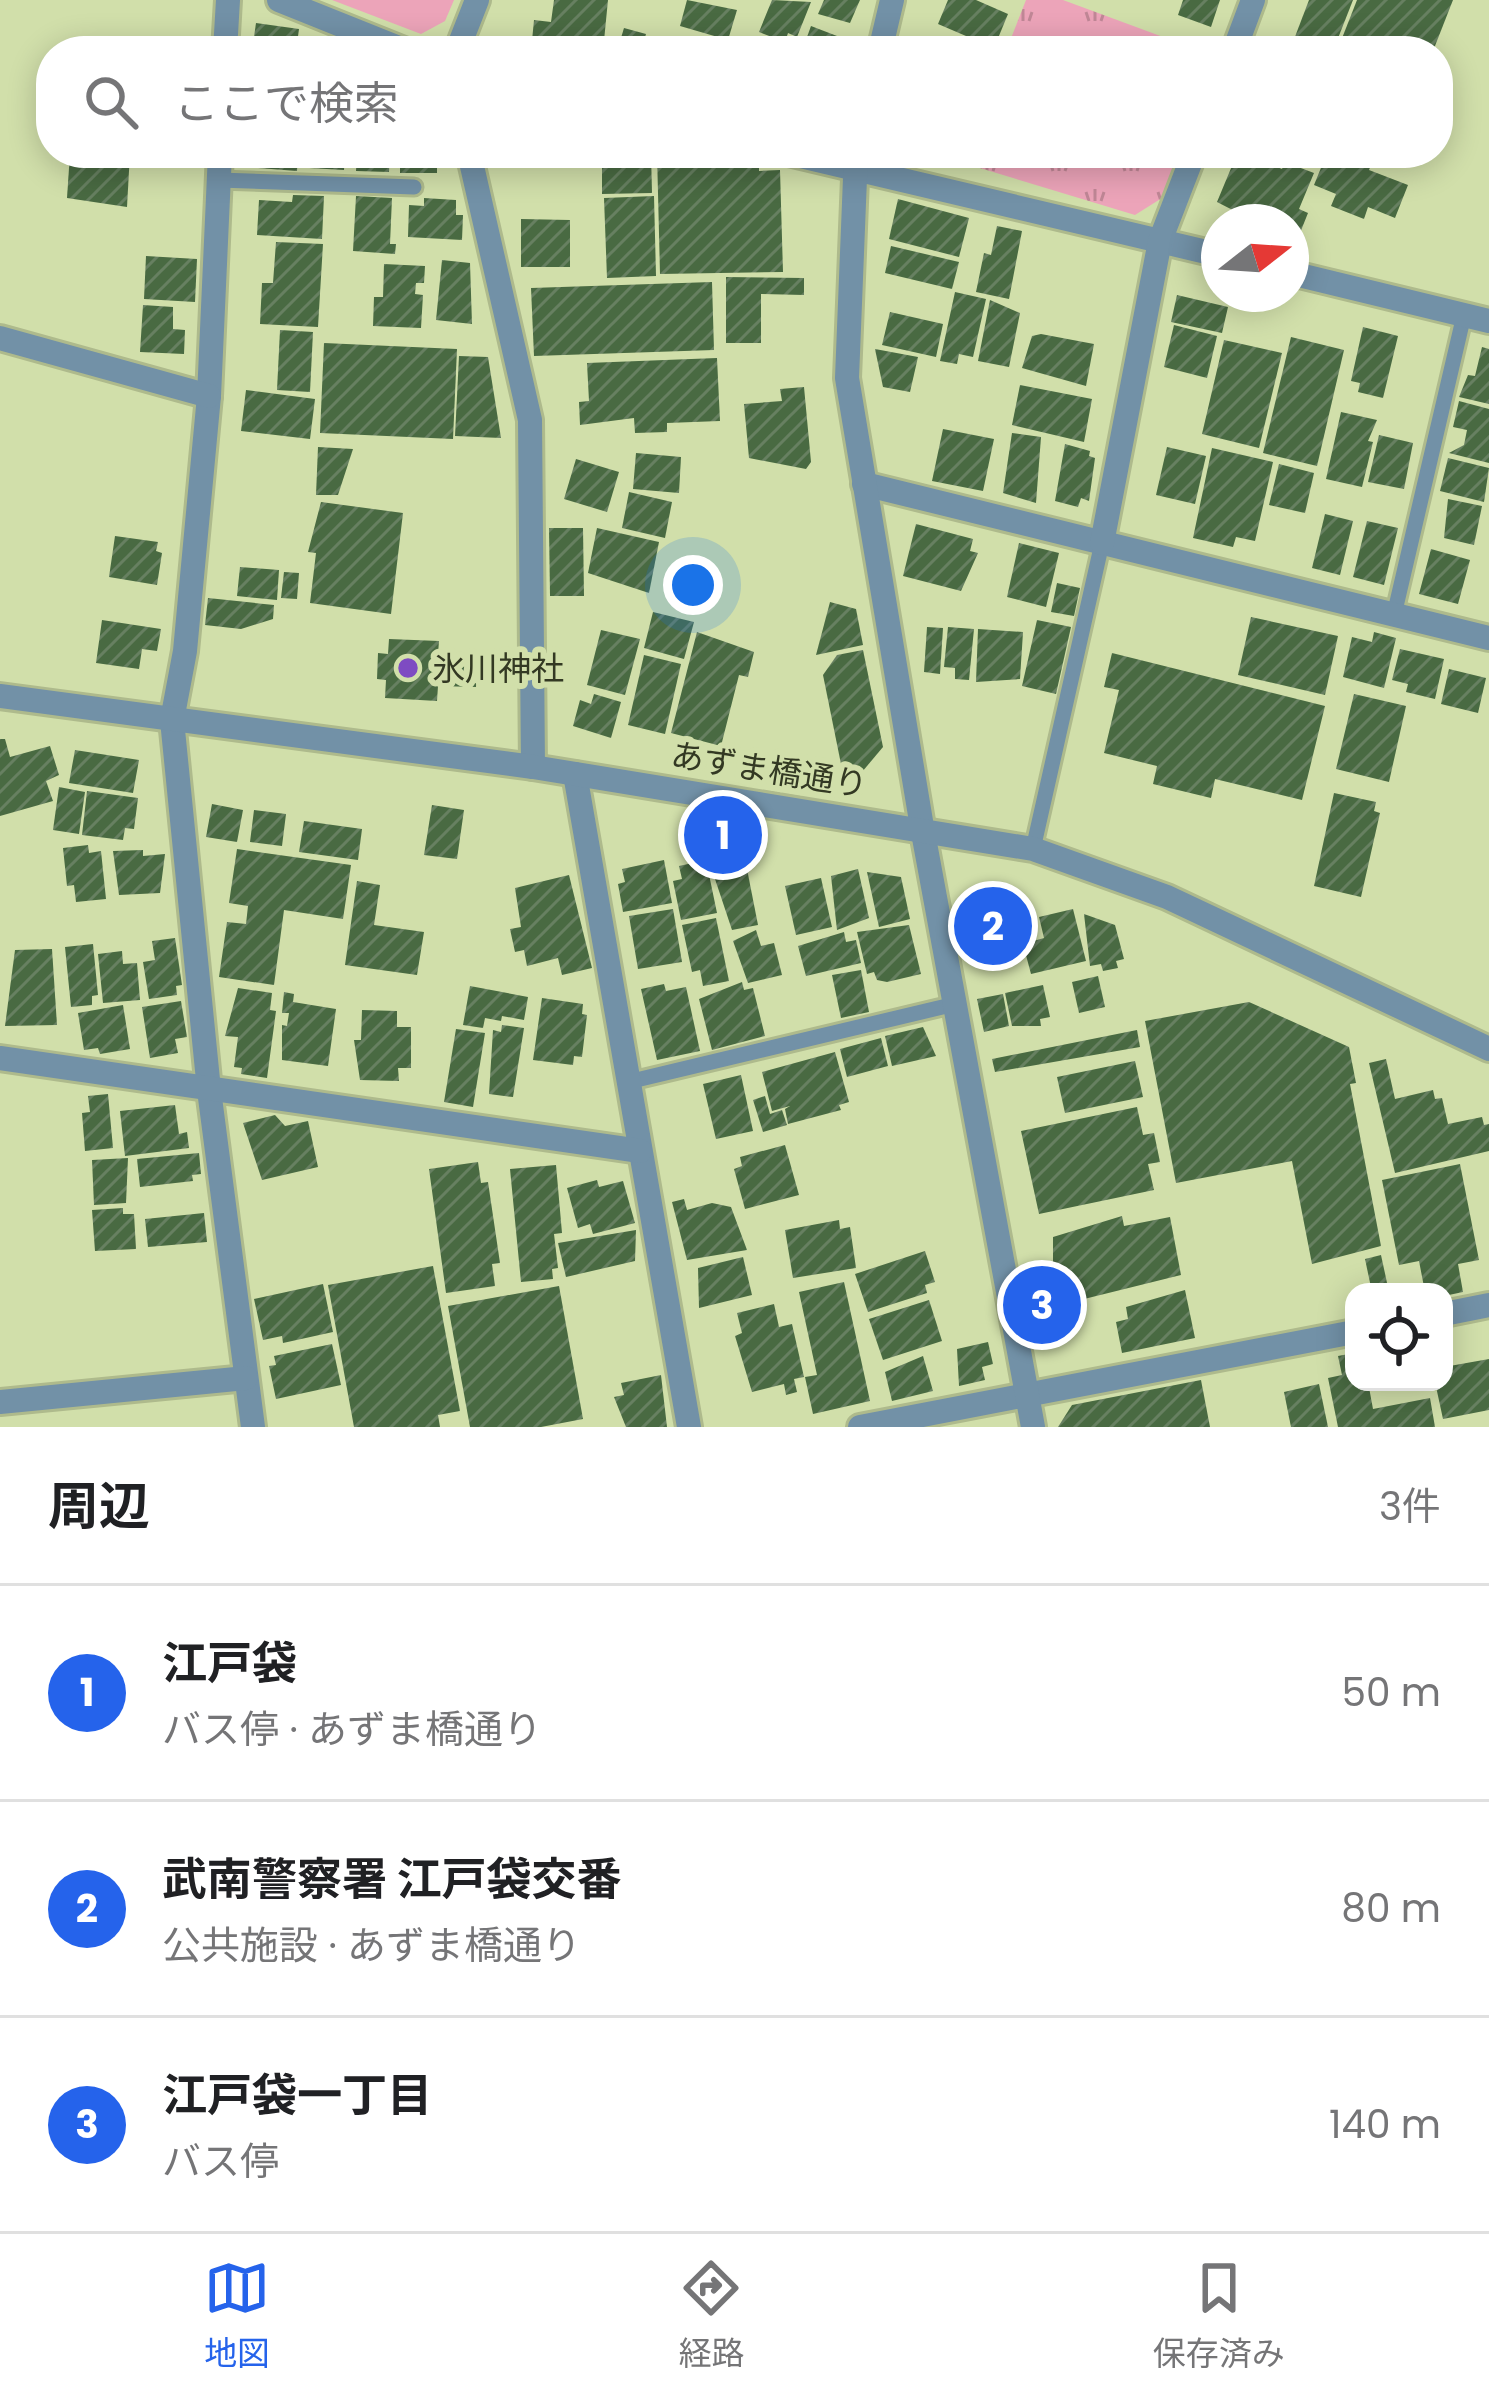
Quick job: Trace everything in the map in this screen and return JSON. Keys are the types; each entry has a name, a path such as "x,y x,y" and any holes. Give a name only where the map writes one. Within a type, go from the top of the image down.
{"street":[{"path":"227,36 228,0"},
{"path":"279,0 369,36"},
{"path":"463,36 477,0"},
{"path":"884,36 892,0"},
{"path":"1240,36 1253,0"},
{"path":"219,168 208,396 184,651 172,720 209,1090 254,1427"},
{"path":"473,168 530,420 533,767"},
{"path":"854,168 848,378 922,827 1033,1427"},
{"path":"884,168 1201,251"},
{"path":"1102,543 1160,241 1188,168"},
{"path":"1309,277 1477,318"},
{"path":"0,338 208,396"},
{"path":"864,484 1489,638"},
{"name":"あずま橋通り","path":"0,696 533,767 922,827 1033,849 1167,897 1489,1048"},
{"path":"575,774 689,1427"},
{"path":"0,1058 640,1151"},
{"path":"1453,1312 1489,1305"},
{"path":"860,1427 1345,1334"},
{"path":"0,1402 246,1378"}],"lane":[{"path":"219,180 414,188"},
{"path":"1394,615 1477,318"},
{"path":"1033,849 1102,543"},
{"path":"628,1082 955,1004"}],"green space":[{"path":"332,0 454,0 445,21 421,34"},
{"path":"1026,0 1063,0 1160,36 1012,36"},
{"path":"980,168 1173,168 1162,198 1135,215"}],"building":[{"path":"554,0 608,0 604,36 532,36 534,20 551,22"},
{"path":"687,0 737,10 729,36 680,26"},
{"path":"772,0 811,2 797,36 759,32"},
{"path":"824,0 860,0 850,23 818,14"},
{"path":"948,0 976,0 1008,14 999,36 966,36 938,24"},
{"path":"1183,0 1220,0 1211,27 1178,15"},
{"path":"1309,0 1353,0 1339,36 1295,36"},
{"path":"1357,0 1453,0 1439,36 1343,36"},
{"path":"256,23 299,29 298,36 254,36"},
{"path":"811,26 837,36 807,36"},
{"path":"624,28 646,34 645,36 622,36"},
{"path":"69,168 129,168 127,207 67,198"},
{"path":"356,168 389,168 389,172"},
{"path":"400,168 437,168 437,173 400,173"},
{"path":"602,168 651,168 652,193 602,194"},
{"path":"657,168 780,170 783,272 660,274"},
{"path":"1231,168 1301,168 1314,173 1301,204 1217,202"},
{"path":"1321,168 1370,168 1408,185 1395,218 1368,207 1364,219 1331,206 1336,194 1314,185"},
{"path":"293,195 324,196 322,239 257,235 259,200 292,202"},
{"path":"356,196 392,198 390,244 396,244 395,254 353,251"},
{"path":"654,196 656,276 607,278 604,198"},
{"path":"424,198 456,200 456,215 463,215 462,240 408,237 409,205 424,206"},
{"path":"898,199 969,218 959,257 889,239"},
{"path":"521,219 570,220 570,267 521,267"},
{"path":"997,226 1022,231 1009,299 976,292 984,253 991,255"},
{"path":"276,242 323,244 318,327 260,324 262,283 273,283"},
{"path":"891,246 959,262 952,289 885,273"},
{"path":"146,256 197,259 195,302 144,299"},
{"path":"442,260 470,263 472,324 436,320"},
{"path":"384,264 425,266 424,283 416,283 415,294 423,295 421,328 373,326 374,297 383,297"},
{"path":"726,277 804,278 804,295 761,294 761,343 726,343"},
{"path":"712,282 714,350 534,356 531,288"},
{"path":"955,292 986,299 973,357 959,354 957,364 940,361"},
{"path":"1177,295 1201,301 1201,312 1227,312 1222,333 1171,322"},
{"path":"990,300 1020,313 1009,367 978,361"},
{"path":"143,305 173,307 173,329 185,330 184,354 140,352"},
{"path":"890,312 943,324 936,357 882,345"},
{"path":"1174,325 1217,336 1207,378 1164,367"},
{"path":"1363,327 1398,336 1383,398 1358,392 1360,383 1351,381"},
{"path":"280,330 313,332 310,392 277,390"},
{"path":"1032,336 1094,344 1086,386 1022,368"},
{"path":"1291,337 1344,350 1317,466 1263,453"},
{"path":"1224,340 1282,353 1259,448 1202,434"},
{"path":"324,343 457,349 453,439 320,433"},
{"path":"1482,347 1489,349 1489,404 1459,397 1468,375 1475,376"},
{"path":"875,349 918,357 910,392 883,387"},
{"path":"459,356 488,357 501,438 455,436"},
{"path":"717,358 720,421 667,423 667,432 635,433 634,418 580,425 579,402 589,401 587,363"},
{"path":"1020,385 1092,399 1084,442 1012,425"},
{"path":"804,387 811,462 806,469 749,458 744,404 782,401 780,389"},
{"path":"246,390 315,399 310,439 241,431"},
{"path":"1459,401 1489,409 1489,463 1449,453 1464,445 1467,430 1453,427"},
{"path":"1341,412 1377,420 1368,441 1373,442 1362,487 1326,479"},
{"path":"943,429 994,439 983,491 932,481"},
{"path":"1012,433 1041,437 1036,503 1003,493"},
{"path":"1379,435 1413,443 1404,489 1368,482"},
{"path":"1065,444 1090,451 1089,456 1095,458 1089,501 1081,498 1078,507 1055,501"},
{"path":"318,447 353,449 338,495 316,495"},
{"path":"1167,447 1206,456 1195,504 1156,495"},
{"path":"1212,448 1273,462 1255,541 1236,537 1233,547 1193,538"},
{"path":"636,453 681,457 679,493 633,489"},
{"path":"1448,458 1489,468 1484,502 1440,491"},
{"path":"576,459 619,472 607,512 564,499"},
{"path":"1279,464 1314,473 1305,513 1269,505"},
{"path":"629,492 672,502 665,538 622,528"},
{"path":"1448,499 1482,506 1474,545 1444,538"},
{"path":"321,502 403,513 391,614 310,603 316,553 308,552"},
{"path":"1325,514 1353,521 1340,575 1312,568"},
{"path":"1367,521 1398,528 1384,585 1353,577"},
{"path":"916,524 973,539 970,551 978,553 961,591 903,576"},
{"path":"549,528 583,528 584,596 550,596"},
{"path":"597,528 659,542 649,593 588,573"},
{"path":"115,536 158,542 156,551 162,553 157,585 109,577"},
{"path":"1019,543 1059,553 1046,607 1007,597"},
{"path":"1431,549 1470,560 1458,604 1419,594"},
{"path":"240,567 279,570 277,600 237,596"},
{"path":"284,572 299,573 297,599 281,598"},
{"path":"1057,583 1080,588 1074,616 1051,612"},
{"path":"208,598 274,605 273,619 241,629 205,625"},
{"path":"830,602 856,609 863,645 816,655"},
{"path":"653,612 694,622 684,659 644,648"},
{"path":"1251,617 1338,636 1325,695 1238,675"},
{"path":"102,620 161,629 157,651 142,649 139,669 96,663"},
{"path":"1037,620 1071,627 1056,694 1022,686"},
{"path":"927,627 943,628 940,674 924,672"},
{"path":"948,627 974,629 969,680 955,679 955,668 944,667"},
{"path":"978,629 1023,632 1020,679 976,682"},
{"path":"601,630 640,639 625,695 587,685"},
{"path":"697,632 754,652 748,677 739,675 721,746 671,733"},
{"path":"1374,632 1396,638 1384,688 1343,677 1352,637 1372,642"},
{"path":"389,639 439,641 438,654 477,655 476,687 438,686 437,701 385,698 386,680 377,679 378,653 388,654"},
{"path":"1400,649 1444,659 1435,699 1406,692 1408,684 1392,680"},
{"path":"863,650 883,747 862,772 842,769 823,675 837,655"},
{"path":"1112,653 1325,706 1302,800 1215,779 1211,798 1153,784 1157,766 1104,753 1119,690 1104,687"},
{"path":"644,655 681,664 665,734 628,725"},
{"path":"1449,669 1486,678 1478,713 1441,704"},
{"path":"594,694 621,702 611,738 573,726 580,700 591,704"},
{"path":"1354,694 1406,706 1389,782 1336,769"},
{"path":"0,739 5,739 10,757 50,746 59,775 46,781 53,801 0,816"},
{"path":"75,750 139,760 133,793 69,783"},
{"path":"59,787 85,792 79,834 53,830"},
{"path":"87,791 138,798 134,829 125,828 123,840 82,835"},
{"path":"1334,793 1376,802 1374,811 1380,813 1361,897 1314,886"},
{"path":"212,804 243,810 237,842 206,837"},
{"path":"432,805 464,810 457,859 424,855"},
{"path":"254,810 286,814 282,846 250,842"},
{"path":"304,821 362,829 358,860 299,852"},
{"path":"88,845 89,853 101,851 106,899 76,902 74,885 67,886 63,848"},
{"path":"237,849 351,865 343,919 284,910 274,985 219,977 227,922 246,924 248,906 229,903"},
{"path":"143,850 143,856 165,854 160,893 119,895 113,851"},
{"path":"664,860 672,903 623,912 618,884 625,882 622,869"},
{"path":"706,860 717,913 681,920 673,881 682,879 679,866"},
{"path":"747,869 758,925 732,930 714,876"},
{"path":"858,869 869,918 837,930 831,876"},
{"path":"867,872 901,877 910,919 879,927"},
{"path":"569,875 592,968 562,975 558,958 527,966 524,950 515,952 510,929 521,927 515,888"},
{"path":"821,878 832,927 796,935 785,886"},
{"path":"357,881 380,885 374,925 424,932 417,975 345,965"},
{"path":"1003,898 1014,949 983,955 972,905"},
{"path":"673,909 682,962 638,969 629,916"},
{"path":"1073,909 1086,961 1031,974 1023,944 1044,938 1039,917"},
{"path":"1084,914 1115,925 1124,959 1116,961 1118,968 1103,971 1101,964 1090,966"},
{"path":"716,918 729,981 703,986 700,970 692,972 682,925"},
{"path":"909,925 921,974 887,982 877,980 874,972 867,974 857,932"},
{"path":"756,930 761,946 774,943 782,975 748,983 733,941"},
{"path":"844,932 846,942 856,940 861,963 806,976 798,946"},
{"path":"175,938 182,985 176,986 177,995 149,999 143,962 155,960 152,941"},
{"path":"93,944 98,995 92,996 92,1005 71,1007 65,947"},
{"path":"52,949 57,1025 5,1026 15,950"},
{"path":"122,951 123,964 137,963 140,1000 103,1003 98,954"},
{"path":"861,970 869,1012 841,1018 832,975"},
{"path":"1098,976 1105,1007 1079,1013 1072,982"},
{"path":"742,982 744,990 753,988 765,1036 712,1050 699,999"},
{"path":"664,984 666,991 686,987 700,1051 657,1060 641,989"},
{"path":"1043,985 1050,1017 1040,1019 1041,1026 1012,1026 1005,993"},
{"path":"470,986 528,997 524,1020 502,1016 501,1021 485,1018 483,1028 463,1025"},
{"path":"238,988 272,993 270,1010 276,1011 267,1078 241,1074 242,1068 234,1067 238,1037 225,1036"},
{"path":"284,992 294,994 293,1002 336,1009 328,1066 282,1060 282,1025 287,1026 289,1013 282,1013"},
{"path":"1003,994 1009,1026 984,1032 977,999"},
{"path":"542,998 583,1004 582,1014 587,1015 582,1057 574,1056 573,1065 533,1060"},
{"path":"181,1001 187,1037 175,1039 178,1053 150,1058 142,1007"},
{"path":"1249,1002 1349,1047 1356,1083 1350,1084 1381,1246 1312,1264 1292,1161 1176,1183 1145,1021"},
{"path":"123,1005 130,1049 100,1054 98,1048 84,1050 78,1013"},
{"path":"362,1010 397,1011 397,1027 411,1027 411,1068 398,1068 399,1081 360,1080 354,1040 361,1040"},
{"path":"502,1025 524,1028 513,1097 489,1094 493,1030 501,1032"},
{"path":"923,1027 936,1056 892,1066 885,1036"},
{"path":"456,1029 485,1033 473,1107 444,1102"},
{"path":"1137,1030 1140,1047 995,1072 992,1059"},
{"path":"881,1038 888,1066 847,1077 840,1049"},
{"path":"835,1052 849,1102 839,1105 841,1110 788,1124 785,1109 790,1106 772,1111 762,1072"},
{"path":"1386,1059 1395,1099 1433,1090 1435,1099 1442,1098 1448,1124 1482,1117 1484,1125 1489,1124 1489,1151 1395,1173 1369,1063"},
{"path":"1135,1061 1143,1097 1065,1113 1057,1077"},
{"path":"741,1075 753,1131 716,1139 703,1084"},
{"path":"108,1094 113,1148 85,1151 82,1113 90,1112 88,1096"},
{"path":"765,1096 770,1114 782,1110 787,1125 763,1132 753,1100"},
{"path":"175,1105 179,1134 187,1132 189,1148 125,1156 120,1111"},
{"path":"1137,1107 1143,1135 1154,1133 1160,1162 1148,1164 1154,1190 1039,1214 1021,1131"},
{"path":"275,1115 285,1126 308,1121 318,1167 262,1180 243,1123"},
{"path":"785,1145 799,1195 745,1209 734,1169 742,1166 740,1157"},
{"path":"199,1153 201,1174 192,1175 193,1181 140,1187 137,1159"},
{"path":"128,1158 126,1203 94,1205 92,1160"},
{"path":"478,1162 481,1183 488,1182 500,1263 492,1264 495,1286 446,1293 429,1169"},
{"path":"1460,1164 1479,1260 1458,1264 1463,1292 1453,1294 1453,1283 1423,1283 1419,1261 1399,1265 1382,1180"},
{"path":"556,1165 562,1233 554,1234 558,1268 552,1269 553,1279 521,1282 510,1169"},
{"path":"597,1180 599,1187 623,1181 635,1223 593,1234 590,1224 578,1228 567,1188"},
{"path":"684,1199 687,1210 712,1203 731,1207 747,1250 687,1260 672,1202"},
{"path":"123,1208 123,1214 134,1214 136,1249 95,1251 92,1210"},
{"path":"204,1213 207,1242 148,1247 145,1219"},
{"path":"1122,1216 1124,1226 1170,1217 1181,1275 1068,1303 1053,1297 1048,1269 1053,1268 1053,1237"},
{"path":"839,1220 840,1229 850,1227 856,1268 793,1278 785,1230"},
{"path":"636,1230 635,1261 566,1277 558,1243"},
{"path":"925,1251 935,1282 925,1285 927,1293 868,1312 855,1274"},
{"path":"1381,1255 1387,1283 1370,1283 1365,1259"},
{"path":"743,1257 752,1295 699,1308 698,1268"},
{"path":"433,1266 460,1411 438,1415 440,1427 354,1427 328,1285"},
{"path":"844,1282 870,1401 813,1414 805,1377 817,1375 799,1292"},
{"path":"323,1284 333,1332 283,1343 282,1336 263,1340 254,1299"},
{"path":"559,1286 583,1419 541,1427 470,1427 448,1306"},
{"path":"1185,1290 1195,1338 1122,1353 1116,1322 1128,1319 1126,1307"},
{"path":"929,1300 942,1341 883,1360 869,1319"},
{"path":"774,1304 779,1327 792,1324 804,1377 794,1379 797,1392 786,1395 784,1384 752,1392 735,1336 742,1333 737,1313"},
{"path":"988,1342 993,1364 982,1367 985,1380 959,1386 957,1349"},
{"path":"332,1344 341,1385 276,1399 269,1366 276,1365 274,1356"},
{"path":"1345,1355 1345,1391 1370,1391 1373,1409 1430,1398 1435,1427 1338,1427 1328,1378 1342,1375 1338,1356"},
{"path":"923,1356 933,1391 892,1401 885,1372"},
{"path":"1489,1359 1489,1410 1443,1419 1437,1391 1453,1391 1453,1365"},
{"path":"661,1375 667,1427 626,1427 614,1397 624,1395 621,1383"},
{"path":"1201,1380 1210,1427 1058,1427 1072,1405"},
{"path":"1319,1384 1328,1427 1291,1427 1284,1392"}],"place":[{"name":"氷川神社","path":"408,668"},
{"name":"江戸袋","path":"723,835"},
{"name":"武南警察署 江戸袋交番","path":"993,926"},
{"name":"江戸袋一丁目","path":"1042,1305"}]}
